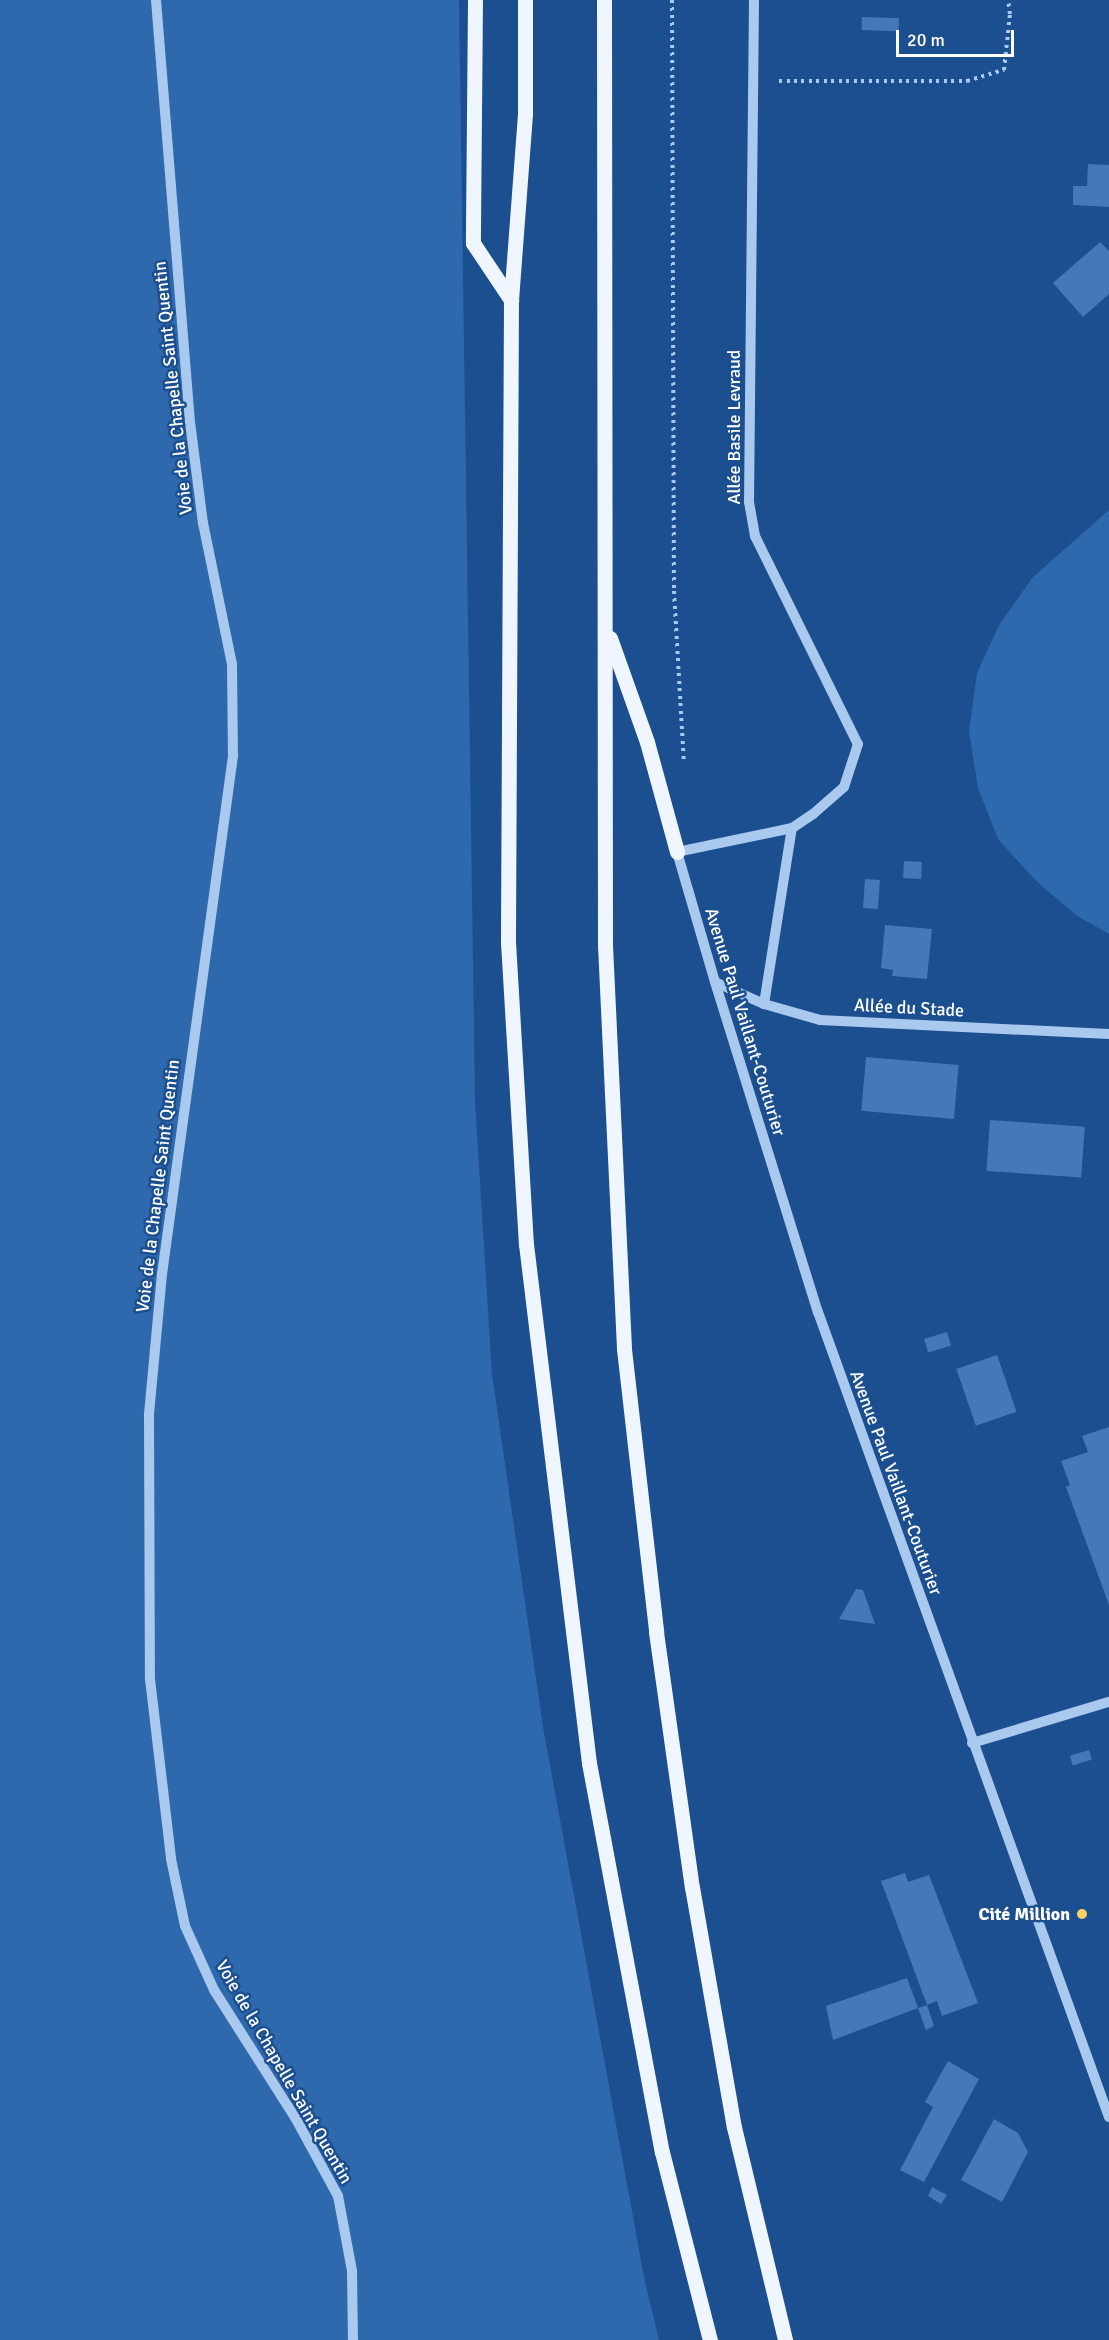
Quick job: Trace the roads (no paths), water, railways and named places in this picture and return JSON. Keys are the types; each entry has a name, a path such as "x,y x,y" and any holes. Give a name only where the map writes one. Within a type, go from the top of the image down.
{"main road":[{"path":"475,0 473,243 511,300"},
{"path":"525,0 525,114 511,300 508,942 526,1244 589,1763 662,2152 710,2340"},
{"path":"604,0 606,945 624,1348 656,1632 692,1887 734,2127 785,2340"},
{"path":"606,627 647,742 677,852"},
{"path":"778,2309 792,2340"}],"street":[{"name":"Voie de la Chapelle Saint Quentin","path":"156,0 190,422 203,523 232,664 233,756 164,1262 151,1392 150,1679 171,1859 185,1926 214,1990 296,2119 338,2196 352,2271 353,2340"},
{"name":"Allée Basile Levraud","path":"677,852 792,828 813,814 844,787 858,744 755,536 749,502 754,0"},
{"path":"764,1004 792,828"},
{"name":"Avenue Paul Vaillant-Couturier","path":"677,852 818,1312 1109,2117"},
{"name":"Allée du Stade","path":"715,982 764,1004 820,1020 1109,1034"},
{"path":"972,1743 1109,1702"}],"place":[{"name":"Cité Million","path":"1082,1914"}]}
